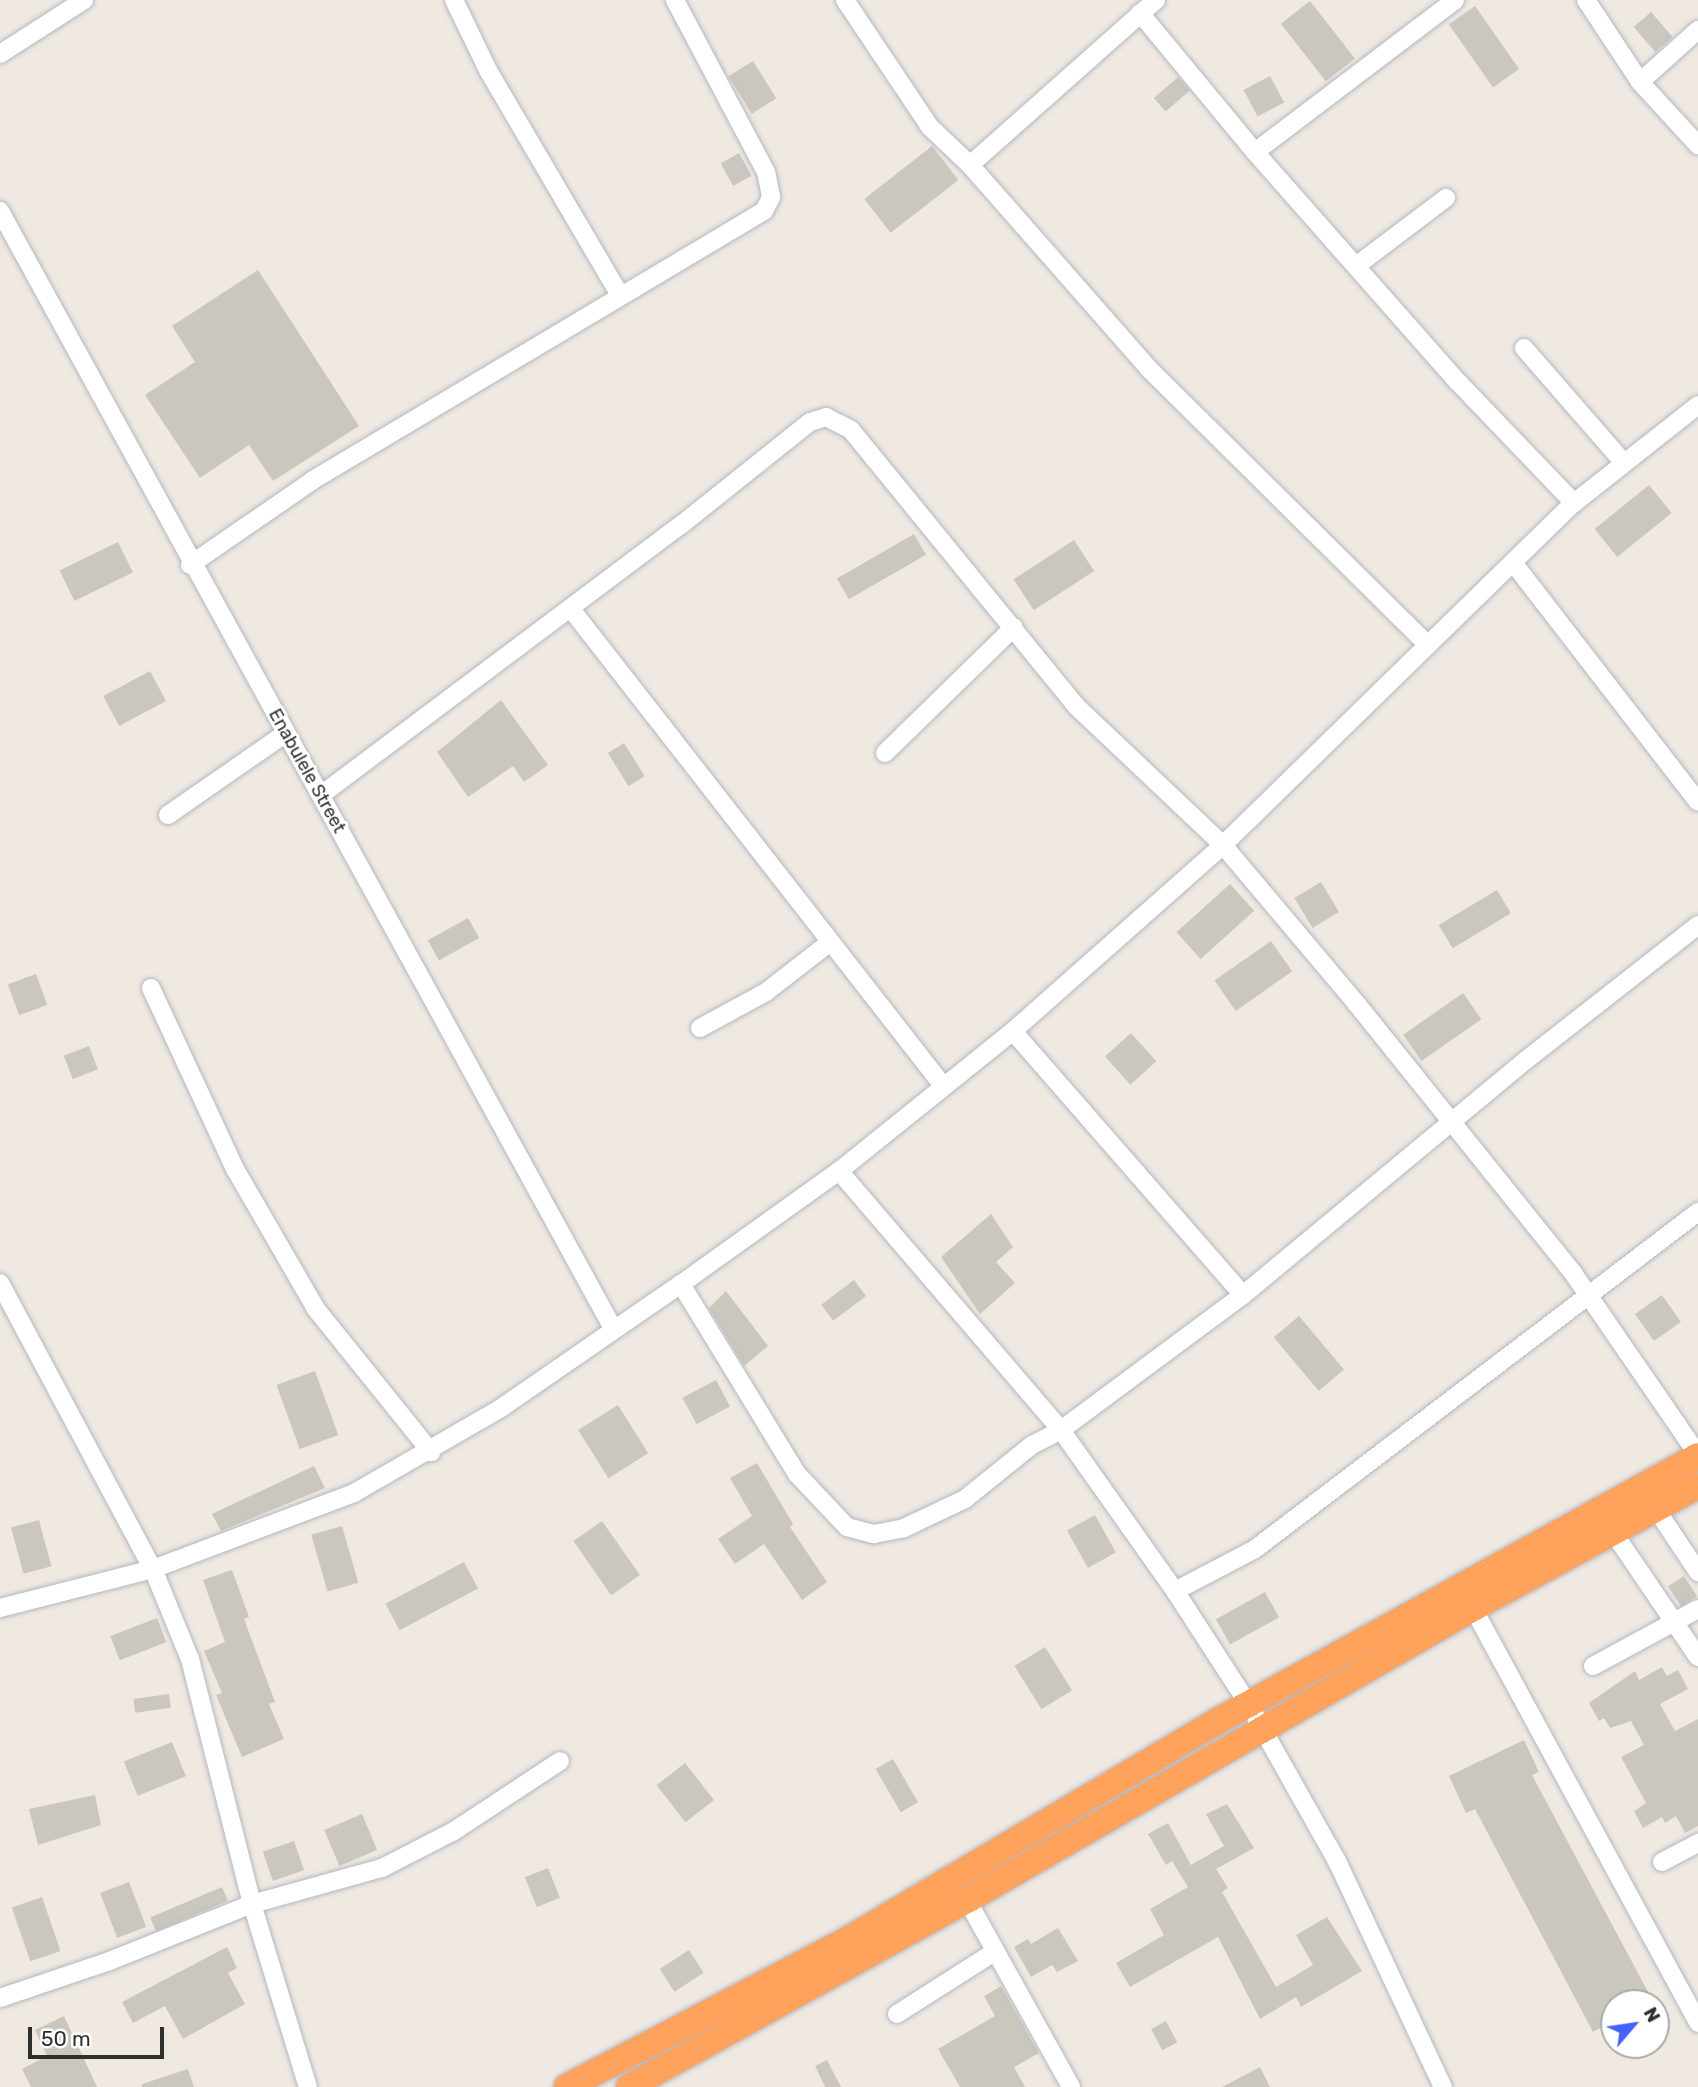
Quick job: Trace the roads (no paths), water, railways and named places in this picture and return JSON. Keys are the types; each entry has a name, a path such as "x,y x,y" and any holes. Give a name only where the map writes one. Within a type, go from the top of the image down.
{"highway":[{"path":"567,2087 849,1939 1249,1705 1698,1455"},
{"path":"631,2087 967,1900 1473,1608 1698,1486"}],"street":[{"path":"0,54 84,0"},
{"path":"454,0 489,72 620,295"},
{"path":"190,565 313,481 764,211 771,197 766,172 674,0"},
{"path":"845,0 930,127 970,165 1149,369 1429,645"},
{"path":"970,165 1156,0"},
{"path":"1255,152 1455,0"},
{"path":"1586,0 1640,82 1698,145"},
{"path":"1140,13 1255,152 1574,503"},
{"path":"1640,82 1698,30"},
{"path":"1356,266 1446,198"},
{"name":"Enabulele Street","path":"0,211 190,565 321,795 614,1330"},
{"path":"1524,348 1624,463"},
{"path":"0,1608 153,1569 354,1493 431,1452 681,1284 839,1171 1013,1031 1223,845 1515,565 1574,503 1698,405"},
{"path":"321,795 571,609 810,422 826,417 850,430 1077,707 1223,845 1452,1121 1589,1297 1698,1455"},
{"path":"1515,565 1698,802"},
{"path":"571,609 944,1087"},
{"path":"885,753 1014,627"},
{"path":"169,815 286,733"},
{"path":"681,1284 797,1474 847,1527 874,1534 904,1528 965,1499 1032,1445 1061,1430 1243,1295 1452,1121 1698,925"},
{"path":"700,1028 766,992 830,943"},
{"path":"151,988 235,1170 316,1309 431,1452"},
{"path":"1013,1031 1243,1295"},
{"path":"839,1171 1061,1430 1175,1591 1249,1705 1261,1732 1337,1861 1443,2087"},
{"path":"1175,1591 1255,1549 1454,1394 1589,1297 1698,1212"},
{"path":"0,1283 153,1569 190,1659 252,1904 308,2087"},
{"path":"1656,1509 1698,1572"},
{"path":"1613,1532 1677,1621 1698,1657"},
{"path":"1473,1608 1698,2023"},
{"path":"1593,1665 1698,1609"},
{"path":"0,1998 252,1904 382,1867 454,1831 560,1761"},
{"path":"1662,1862 1698,1843"},
{"path":"967,1900 1071,2087"},
{"path":"897,2014 996,1951"}]}
